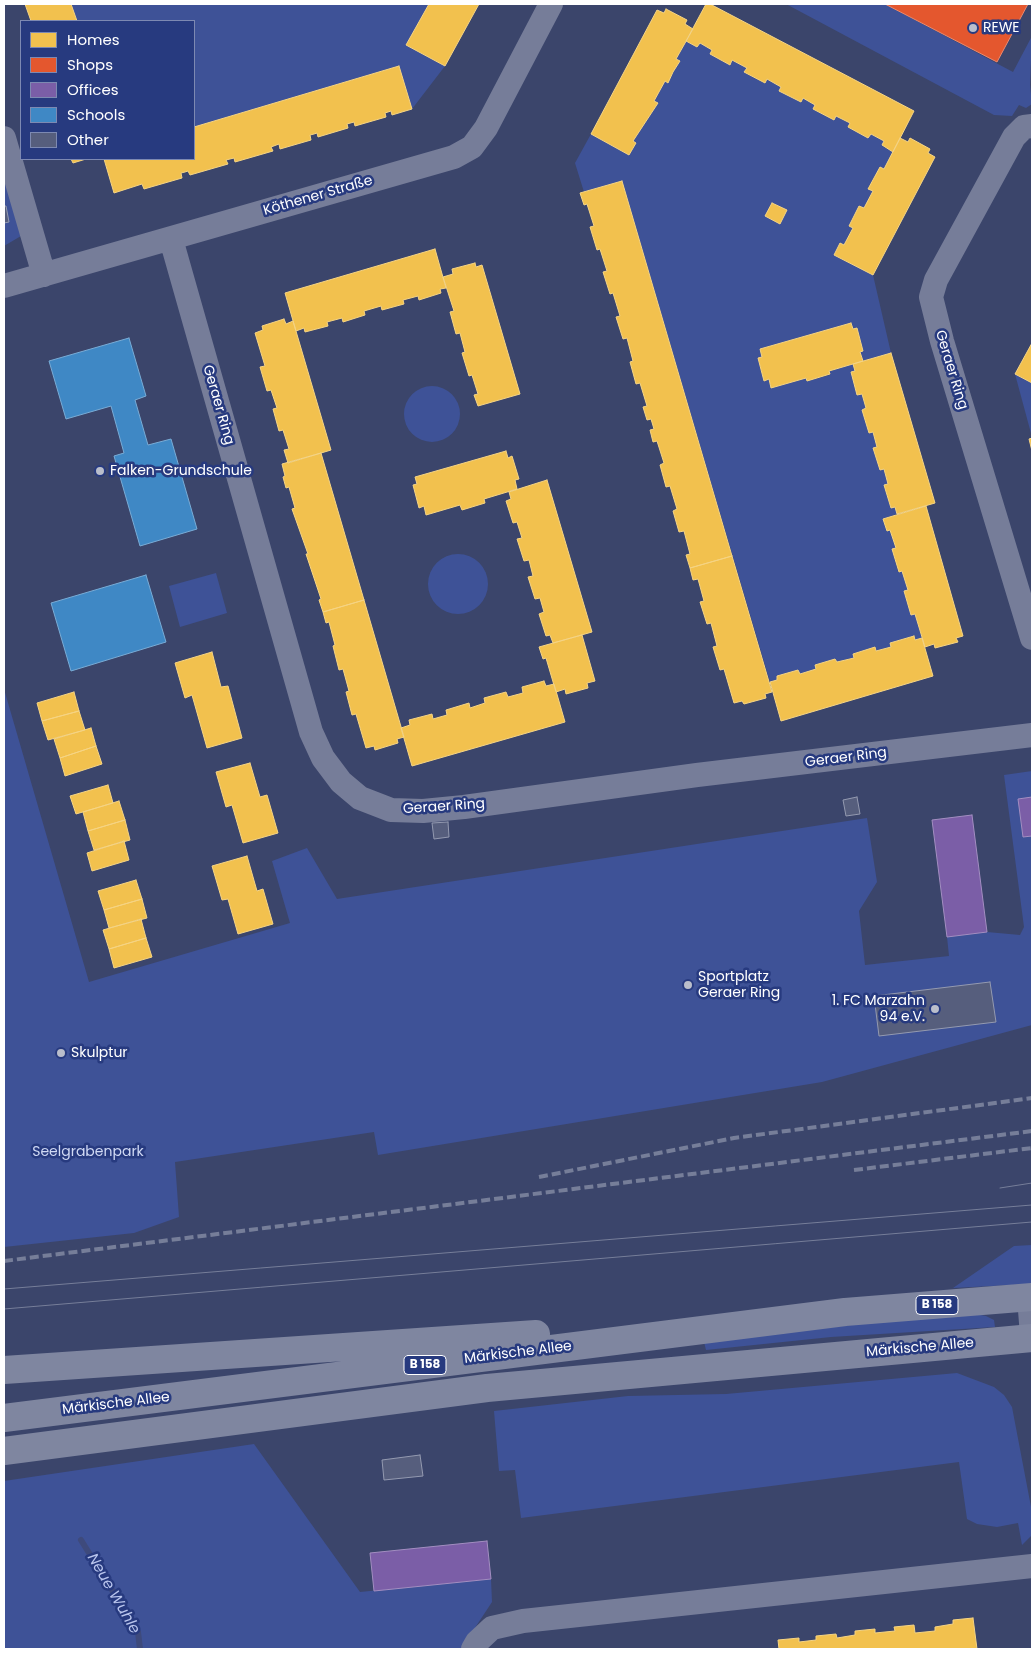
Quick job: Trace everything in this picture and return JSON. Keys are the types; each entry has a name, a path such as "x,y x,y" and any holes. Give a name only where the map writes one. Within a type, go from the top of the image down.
{"main road":[{"name":"Märkische Allee","path":"4,1418 845,1312 1030,1297"},
{"path":"4,1370 845,1312"},
{"name":"Märkische Allee","path":"4,1451 487,1388 1032,1337"}],"street":[{"name":"Köthener Straße","path":"4,286 454,157 472,146 486,128 551,4"},
{"name":"Geraer Ring","path":"1032,126 1024,127 1014,137 936,280 931,297 942,341 1032,638"},
{"path":"4,138 44,275"},
{"name":"Geraer Ring","path":"171,239 311,732 322,758 341,782 360,798 391,810 423,811 1032,734"},
{"path":"1030,1297 1032,1337"},
{"path":"475,1646 492,1628 523,1621 1032,1566"}],"green space":[{"path":"71,4 429,4 407,45 445,66 412,109 399,66 195,127 195,20 77,20"},
{"path":"786,4 885,4 1013,72 1032,36 1030,85 1032,104 1026,108 1019,105 1012,116 994,115"},
{"path":"686,41 697,47 700,43 712,50 710,54 730,65 732,60 747,68 745,73 764,83 767,79 781,87 780,91 801,102 803,98 815,105 813,109 833,120 836,116 850,123 848,127 868,138 871,134 884,141 882,146 893,152 884,169 880,167 868,188 873,191 864,208 859,206 849,226 853,228 844,245 840,243 834,255 873,275 891,353 863,361 860,352 863,351 857,328 853,329 851,323 760,349 762,357 758,358 764,380 769,379 771,388 806,378 807,381 830,375 829,371 853,364 855,371 851,372 857,395 862,394 866,408 862,410 869,433 873,432 877,447 873,448 880,470 884,469 888,484 884,486 891,508 895,507 897,514 883,519 887,530 890,530 896,548 892,549 898,572 902,571 908,590 904,592 911,615 915,614 922,638 915,640 913,636 891,643 891,647 876,651 875,647 853,654 854,658 837,662 835,659 815,665 816,669 800,674 798,670 777,676 777,680 770,682 622,181 584,192 575,163 591,134 629,155 636,143 633,141 657,103 654,101 665,81 668,82 679,61 676,59"},
{"path":"7,183 21,236 4,246 4,184"},
{"path":"1015,374 1032,383 1032,437"},
{"path":"426,386 438,386 452,394 460,408 458,425 452,434 438,442 426,442 416,437 409,430 404,420 404,408 409,398 416,391"},
{"path":"458,554 475,559 483,567 488,584 483,601 475,609 458,614 441,609 433,601 428,584 433,567 441,559"},
{"path":"216,573 227,613 180,627 169,586"},
{"name":"Sportplatz Geraer Ring","path":"4,689 89,982 290,923 272,861 307,848 337,899 867,818 877,882 859,911 865,965 949,956 947,937 987,932 1020,935 1024,927 1004,775 1032,771 1032,1025 822,1082 378,1155 374,1132 175,1162 179,1217 134,1233 4,1247"},
{"path":"1032,1245 1032,1284 953,1288 1014,1246"},
{"path":"964,1312 986,1316 994,1320 995,1327 831,1337 706,1350 704,1342"},
{"path":"957,1373 994,1387 1004,1395 1012,1407 1032,1512 1032,1535 1022,1545 1018,1523 997,1527 977,1524 967,1519 959,1462 521,1518 515,1470 499,1471 494,1411 628,1396 726,1394"},
{"path":"254,1444 360,1592 491,1579 492,1602 461,1649 4,1649 4,1481"}],"building: Homes":[{"path":"25,4 71,4 77,20 31,20"},
{"path":"429,4 479,4 445,66 406,45"},
{"path":"706,4 710,4 914,111 893,152 882,145 884,141 871,134 868,138 848,127 850,123 836,116 834,120 813,109 815,105 803,98 801,102 779,91 781,87 767,79 765,83 744,72 747,68 732,60 730,65 710,54 712,50 700,43 697,47 686,41"},
{"path":"666,9 687,20 685,24 693,29 676,59 680,61 668,83 665,81 654,101 658,103 633,141 636,143 629,155 591,134 657,10 664,13"},
{"path":"399,66 412,109 392,115 391,111 385,113 386,117 355,126 354,122 347,124 348,128 318,137 317,133 310,135 311,140 280,149 279,144 271,147 273,151 235,162 234,158 226,160 228,164 190,175 188,171 181,173 182,178 144,189 142,184 114,193 104,160 195,160 195,127"},
{"path":"900,138 908,142 910,138 930,149 928,153 935,157 873,275 834,255 840,243 844,245 853,228 849,226 859,206 864,208 873,191 868,189 880,167 884,169"},
{"path":"72,160 83,160 73,163"},
{"path":"622,181 732,556 690,568 686,555 690,554 684,531 679,532 673,511 677,509 670,486 666,487 660,465 664,463 657,441 653,442 650,430 654,429 651,419 647,420 643,407 647,406 640,383 636,384 630,362 633,361 627,338 623,339 616,317 620,316 613,293 610,294 603,272 607,271 600,249 597,250 590,227 594,226 587,204 584,205 580,193"},
{"path":"772,203 787,210 780,224 765,216"},
{"path":"435,249 446,288 440,289 441,293 419,300 418,296 403,300 404,304 382,310 381,306 364,311 365,315 343,322 342,318 327,322 328,326 305,332 304,328 296,331 285,293"},
{"path":"475,263 476,267 482,265 520,394 478,406 474,395 478,394 472,375 469,376 462,353 465,352 460,333 456,334 450,312 454,311 443,277 453,274 452,269"},
{"path":"284,319 286,324 293,321 331,450 288,463 284,450 289,449 283,430 279,431 273,409 277,408 271,390 267,391 260,367 265,366 255,333 263,330 262,326"},
{"path":"851,323 853,329 857,328 863,351 860,352 863,361 829,371 830,374 807,381 806,378 771,388 769,379 764,381 758,358 762,357 760,349"},
{"path":"1032,343 1032,383 1015,374"},
{"path":"891,353 935,503 897,514 895,507 891,508 884,485 888,484 884,469 880,470 873,448 877,447 873,432 869,433 862,410 866,408 862,394 857,395 851,372 855,371 853,364"},
{"path":"1032,438 1032,451 1029,439"},
{"path":"506,451 508,458 512,456 519,479 515,480 517,489 484,499 485,503 462,510 460,505 426,515 424,506 419,508 413,485 417,484 415,477"},
{"path":"321,453 364,600 323,612 319,600 321,599 306,554 308,554 292,509 295,508 289,487 286,488 282,464"},
{"path":"547,480 592,632 553,643 550,635 546,636 539,614 544,612 540,598 535,599 528,577 533,576 529,560 524,561 517,539 522,538 517,522 513,523 506,501 511,499 509,492"},
{"path":"926,506 963,636 956,638 958,642 935,648 934,644 925,647 915,614 911,615 904,591 908,590 902,571 899,572 892,549 896,548 890,530 887,531 883,519"},
{"path":"732,556 772,692 765,694 766,698 744,704 742,701 734,703 724,669 720,670 713,647 717,646 711,623 707,624 700,602 704,601 698,579 693,580 690,568"},
{"path":"364,600 404,737 397,739 398,743 375,750 374,746 366,748 356,714 352,715 346,692 349,691 343,669 339,670 329,622 326,623 323,612"},
{"path":"582,635 595,681 587,683 588,688 566,694 565,689 556,692 546,658 543,659 539,647"},
{"path":"914,636 915,640 922,638 933,676 781,721 770,682 777,680 777,676 798,670 800,674 816,669 815,665 835,659 837,662 854,658 853,654 875,647 876,651 891,647 890,643"},
{"path":"212,652 221,687 228,686 242,738 207,748 192,695 185,698 175,663"},
{"path":"544,681 546,686 554,684 565,722 412,766 401,728 410,725 409,720 432,714 433,719 447,715 446,710 469,703 470,708 485,703 484,698 506,692 508,697 523,693 522,687"},
{"path":"74,692 79,711 42,721 37,703"},
{"path":"79,711 85,730 48,740 42,721"},
{"path":"91,728 96,746 60,758 54,739"},
{"path":"96,746 102,764 65,776 60,758"},
{"path":"250,763 260,797 267,795 278,833 243,843 232,805 226,807 216,772"},
{"path":"108,785 113,803 76,814 70,796"},
{"path":"119,801 125,820 88,831 83,812"},
{"path":"125,820 130,840 94,850 88,831"},
{"path":"124,841 129,860 92,871 87,853"},
{"path":"247,856 257,891 263,889 273,924 238,934 228,899 222,900 212,866"},
{"path":"136,880 142,899 104,910 98,891"},
{"path":"142,899 147,918 109,928 104,910"},
{"path":"141,919 146,938 109,949 103,930"},
{"path":"146,938 152,957 114,968 109,949"},
{"path":"973,1618 977,1649 779,1649 778,1640 799,1638 799,1642 816,1640 816,1636 836,1634 837,1638 855,1635 855,1631 875,1629 875,1633 895,1631 894,1627 914,1625 915,1633 935,1631 935,1627 953,1624 953,1620"}],"building: Shops":[{"name":"REWE","path":"885,4 1028,4 997,62"}],"building: Offices":[{"path":"1032,797 1032,836 1023,837 1018,799"},
{"path":"972,815 987,932 947,937 932,820"},
{"path":"487,1541 491,1579 374,1591 370,1553"}],"building: Schools":[{"name":"Falken-Grundschule","path":"129,338 146,396 135,400 148,445 171,439 197,529 140,546 114,456 124,453 111,406 66,419 49,361"},
{"path":"146,575 166,642 71,671 51,603"}],"building: Other":[{"path":"4,206 6,206 9,222 4,223"},
{"path":"857,797 860,814 846,816 843,800"},
{"path":"448,822 449,837 434,839 432,823"},
{"name":"1. FC Marzahn 94 e.V.","path":"990,982 996,1022 879,1036 874,996"},
{"path":"420,1455 423,1476 384,1480 382,1460"}],"waterway":[{"name":"Neue Wuhle","path":"81,1540 138,1632 140,1649"}],"tram line":[{"path":"1000,1188 1032,1183"},
{"path":"4,1289 1032,1205"},
{"path":"4,1309 1032,1222"}],"railway":[{"path":"539,1177 734,1138 1032,1098"},
{"path":"4,1261 1032,1131"},
{"path":"854,1170 1032,1148"}],"place":[{"name":"REWE","path":"973,28"},
{"name":"Falken-Grundschule","path":"100,471"},
{"name":"Sportplatz Geraer Ring","path":"688,985"},
{"name":"1. FC Marzahn 94 e.V.","path":"935,1009"},
{"name":"Skulptur","path":"61,1053"}],"park label":[{"name":"Seelgrabenpark","path":"88,1152"}]}
